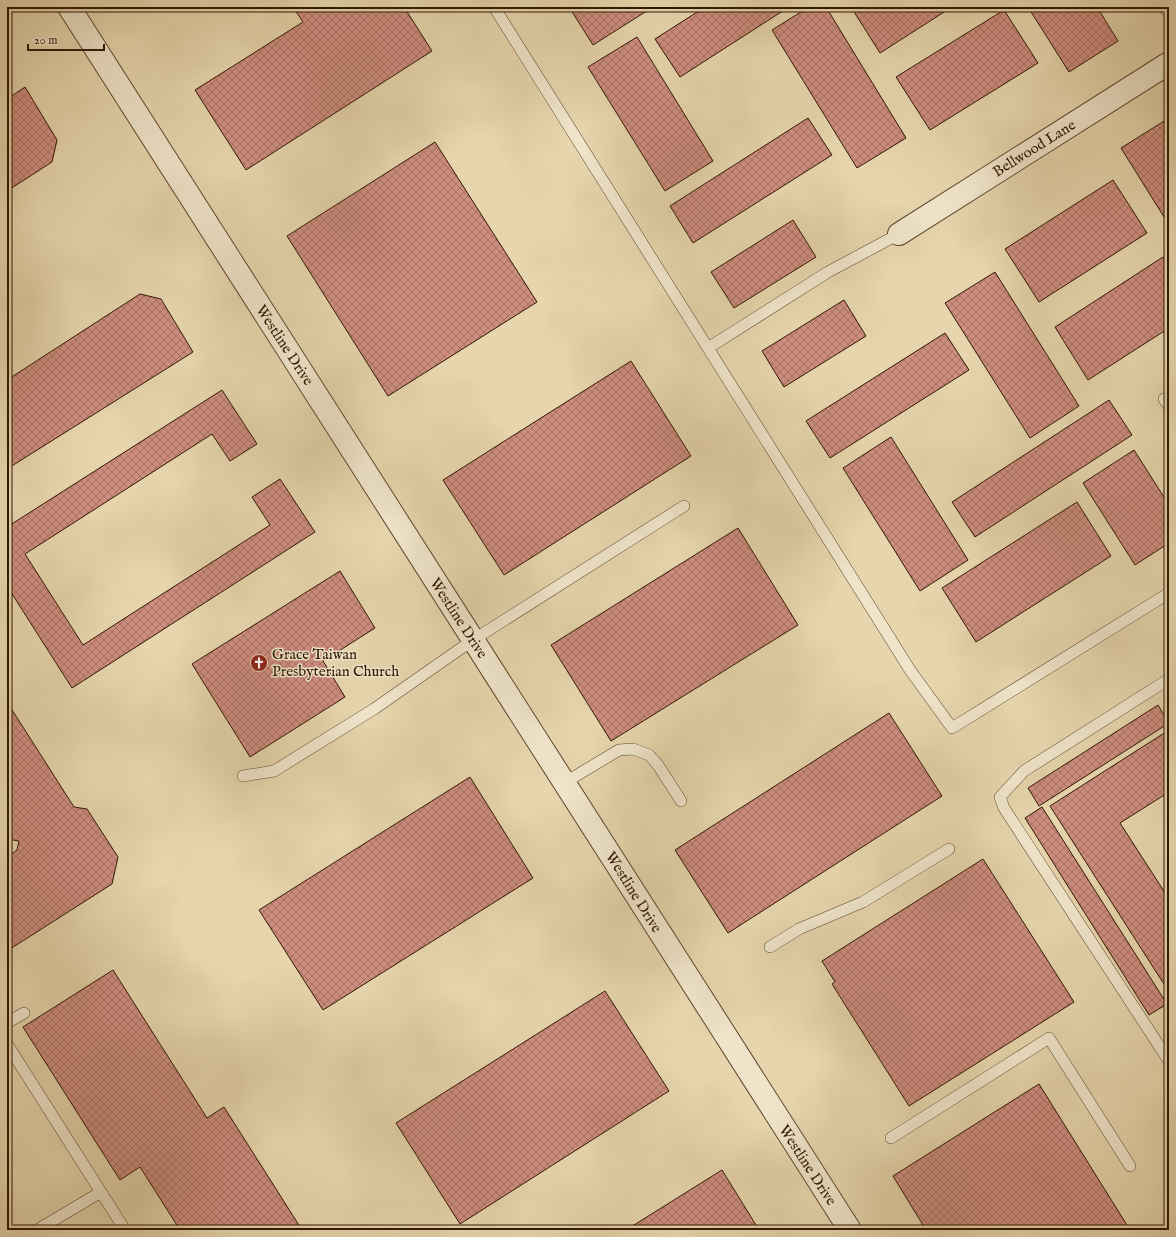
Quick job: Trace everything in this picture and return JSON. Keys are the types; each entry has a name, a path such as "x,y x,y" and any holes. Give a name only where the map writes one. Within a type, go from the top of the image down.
{"street":[{"name":"Westline Drive","path":"69,7 850,1230"},
{"name":"Bellwood Lane","path":"899,234 1169,63"}],"lane":[{"path":"494,7 910,670 952,728 1169,594"},
{"path":"1164,7 1169,14"},
{"path":"708,348 828,272 899,234"},
{"path":"243,776 274,771 374,709 473,640 684,506"},
{"path":"1169,679 1024,771 1000,797 1004,808 1165,1047 1169,1061"},
{"path":"564,783 619,750 633,749 649,755 658,765 680,801"},
{"path":"770,947 799,929 863,902 949,849"},
{"path":"7,1024 24,1013"},
{"path":"891,1138 1049,1038 1130,1166"},
{"path":"7,1044 125,1230"},
{"path":"37,1230 101,1192"}],"building":[{"path":"293,7 404,7 432,51 246,170 195,90 303,22"},
{"path":"569,7 653,7 593,45"},
{"path":"705,7 789,7 680,77 655,39"},
{"path":"809,7 826,7 906,138 857,168 772,30"},
{"path":"851,7 952,7 880,53"},
{"path":"1028,7 1097,7 1118,41 1069,72"},
{"path":"1004,10 1038,63 930,130 896,77"},
{"path":"637,37 713,161 665,191 588,67"},
{"path":"25,87 57,140 52,162 7,191 7,99"},
{"path":"808,118 832,155 693,243 670,206"},
{"path":"1169,118 1169,225 1121,148"},
{"path":"435,142 537,302 388,396 287,236"},
{"path":"1113,180 1147,233 1039,302 1005,249"},
{"path":"793,220 816,257 734,308 711,272"},
{"path":"1163,257 1169,266 1169,328 1088,380 1055,327"},
{"path":"995,272 1079,406 1030,438 945,303"},
{"path":"140,294 161,299 193,352 7,469 7,380"},
{"path":"844,300 866,336 784,387 762,351"},
{"path":"945,333 969,370 830,458 806,421"},
{"path":"631,361 691,456 504,575 443,480"},
{"path":"222,390 257,444 230,461 212,434 25,554 83,645 270,525 252,497 280,479 315,532 72,688 7,586 7,527"},
{"path":"1109,400 1132,435 975,537 952,502"},
{"path":"891,437 968,560 920,591 843,468"},
{"path":"1134,450 1169,505 1169,543 1135,565 1083,483"},
{"path":"1077,502 1111,556 976,642 942,588"},
{"path":"738,528 798,625 611,741 551,645"},
{"name":"Grace Taiwan Presbyterian Church","path":"340,571 375,628 323,661 345,697 250,757 192,664"},
{"path":"7,702 74,807 87,809 118,857 112,884 7,951 7,857 17,850 19,841 7,839"},
{"path":"1158,705 1169,723 1039,806 1028,788"},
{"path":"889,713 942,796 728,933 675,850"},
{"path":"1169,730 1169,792 1120,823 1169,899 1169,992 1050,806"},
{"path":"470,777 533,878 323,1010 259,910"},
{"path":"1042,807 1167,1004 1149,1015 1025,818"},
{"path":"983,859 1074,1002 909,1106 832,984 835,982 822,961"},
{"path":"113,970 207,1118 224,1107 302,1230 180,1230 140,1167 120,1180 23,1027"},
{"path":"605,991 669,1091 460,1224 396,1123"},
{"path":"1039,1084 1130,1230 926,1230 893,1176"},
{"path":"722,1170 759,1230 626,1230"}],"place":[{"name":"Grace Taiwan Presbyterian Church","path":"259,663"}]}
